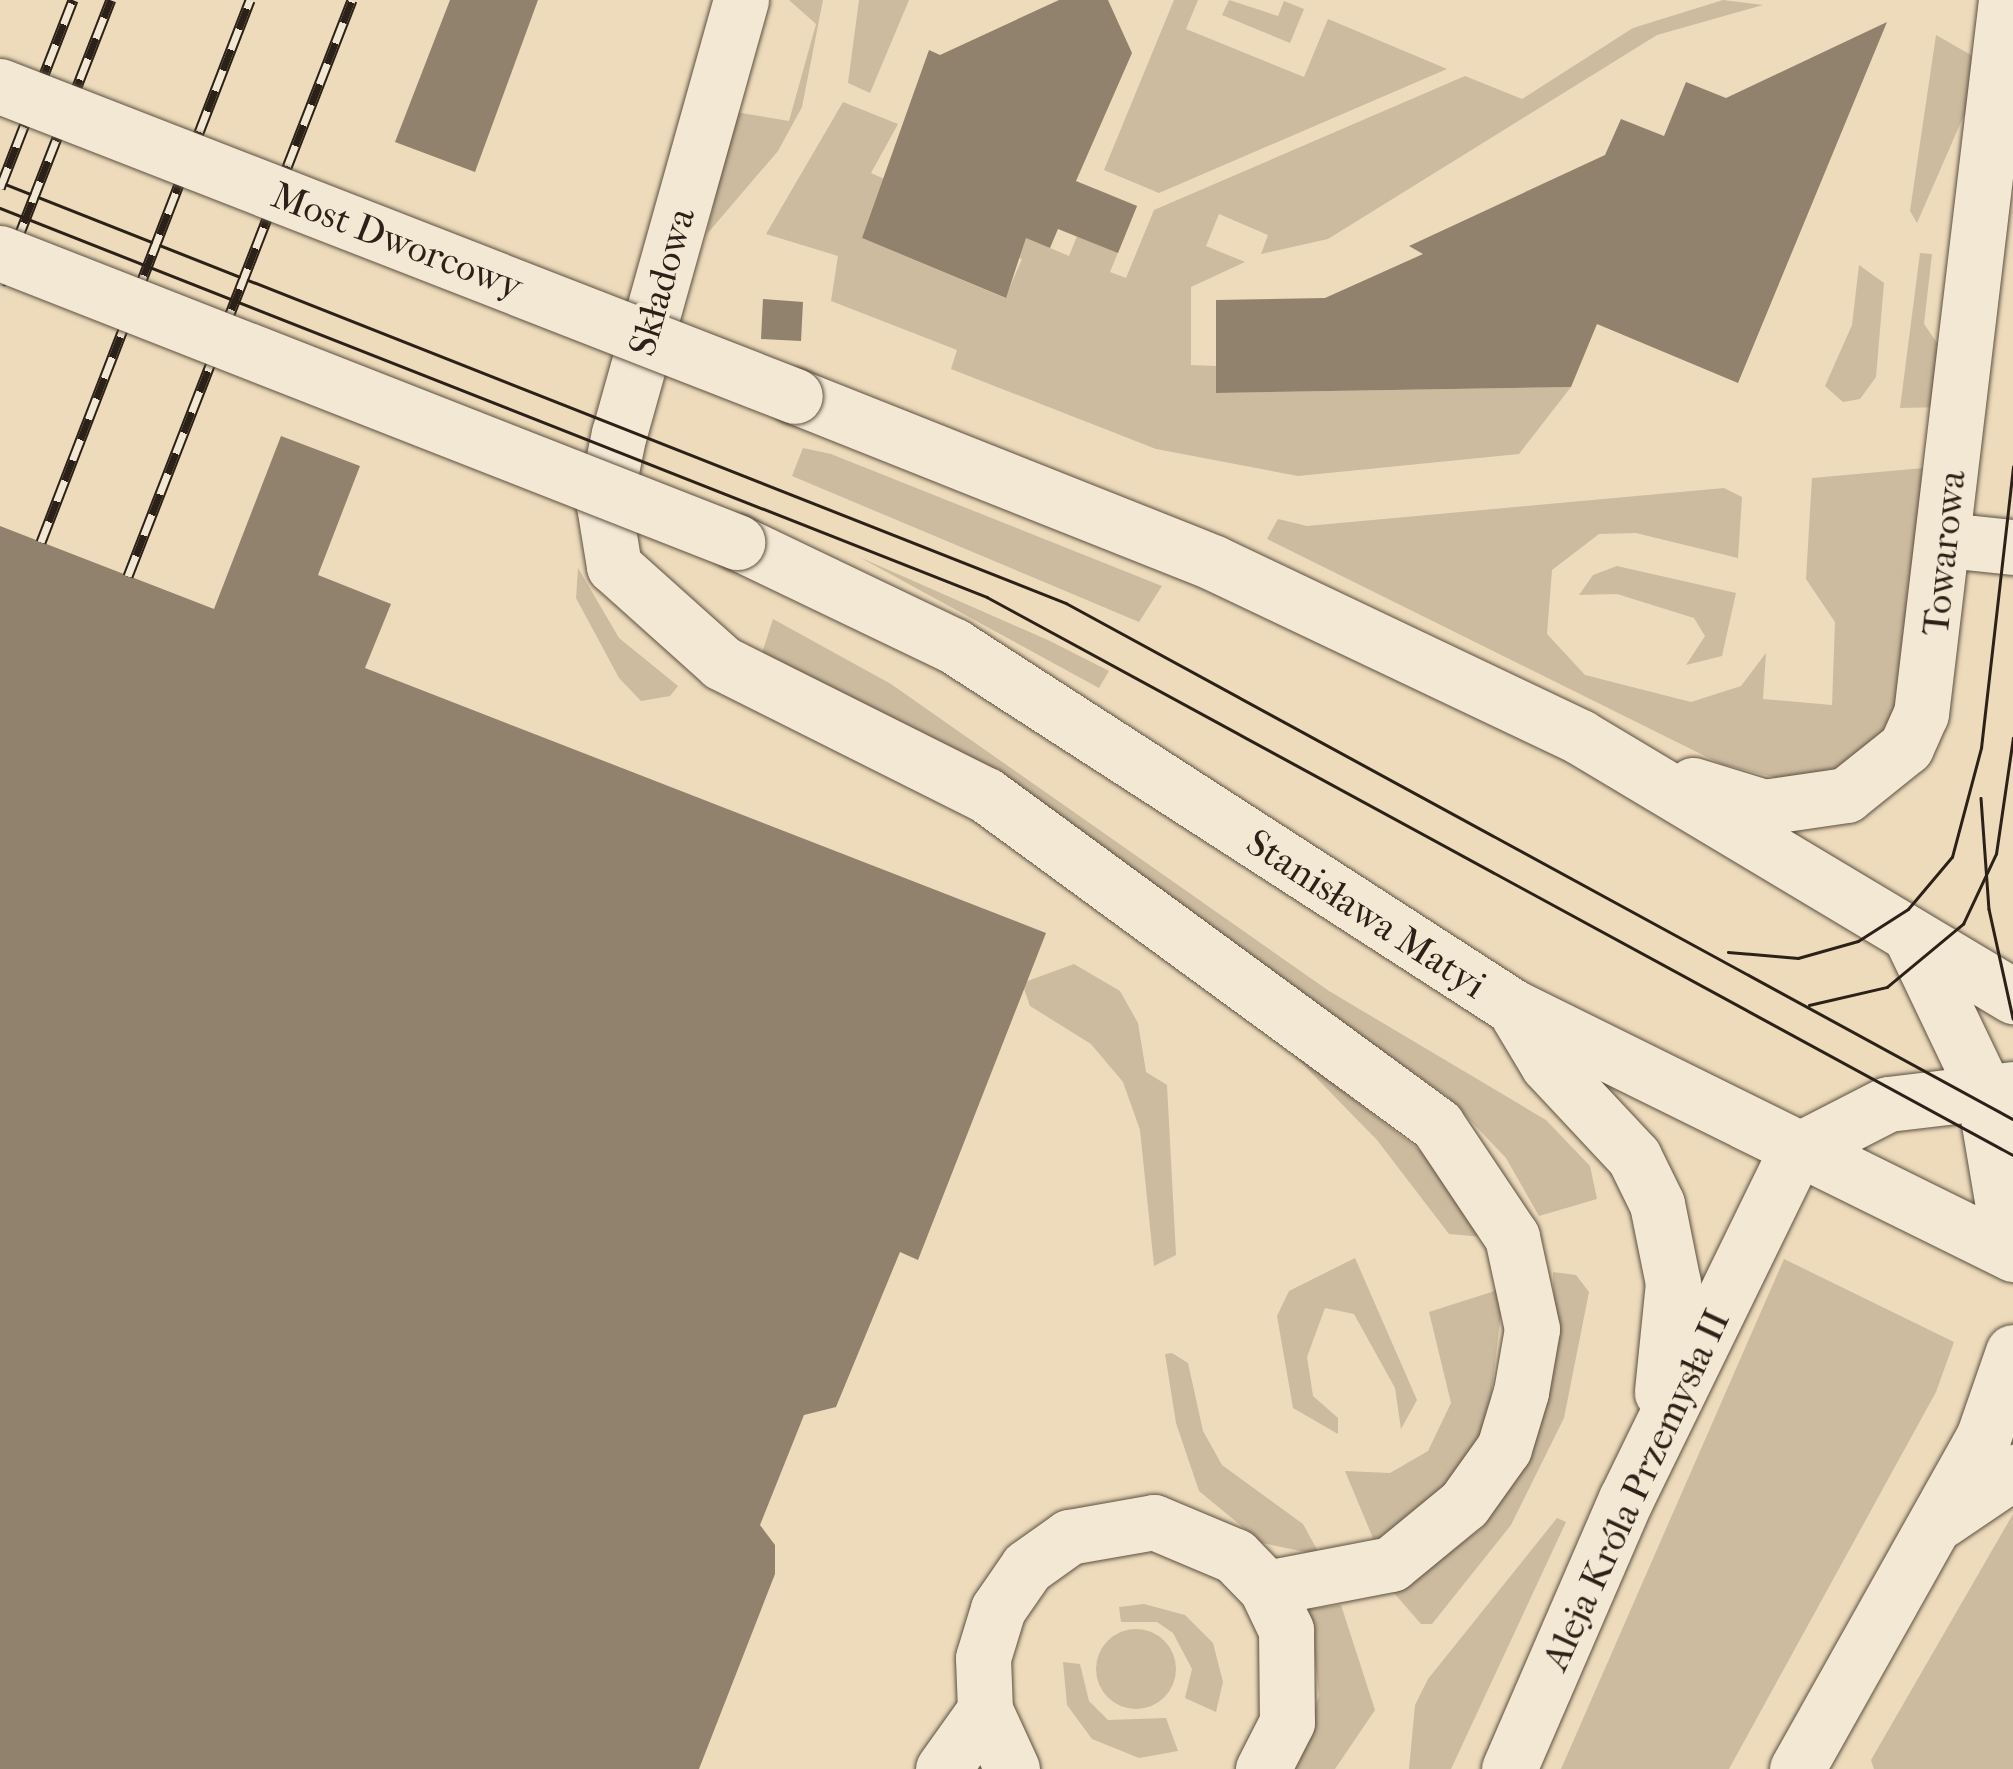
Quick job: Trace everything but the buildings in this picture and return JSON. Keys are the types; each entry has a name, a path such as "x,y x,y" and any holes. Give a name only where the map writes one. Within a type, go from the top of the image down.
{"street":[{"name":"Składowa","path":"741,0 708,108 604,505 614,566 722,663 986,795 1437,1125 1474,1173 1512,1237 1532,1329 1504,1448 1464,1504 1391,1564 1266,1588"},
{"name":"Towarowa","path":"1580,737 1764,808 1846,795 1906,747 1921,714 1946,540 2006,0"},
{"name":"Most Dworcowy","path":"0,86 1214,563 1580,737"},
{"name":"Stanisława Matyi","path":"0,252 737,542 954,646 1513,1007 1796,1151 2012,1254"},
{"path":"1946,540 2013,547"},
{"path":"1580,737 2013,996"},
{"path":"1910,935 1998,1088 2012,1254"},
{"path":"1513,1007 1548,1065 1634,1156 1665,1230 1668,1372 1626,1500"},
{"path":"1796,1151 1888,1104 1998,1088"},
{"name":"Aleja Króla Przemysła II","path":"1509,1769 1626,1500 1796,1151"},
{"path":"1797,1769 1996,1410 2013,1352"},
{"path":"1932,1528 2013,1472"},
{"path":"1012,1769 986,1710 983,1658 998,1609 1027,1568 1069,1538 1140,1523 1196,1533 1266,1588 1294,1676 1287,1722 1263,1769"},
{"path":"943,1769 986,1710"}],"shaded area":[{"path":"789,0 823,0 802,107 778,151 707,234 735,112 789,121 816,24"},
{"path":"859,0 909,0 870,93 848,83"},
{"path":"1174,0 1198,0 1186,29 1304,77 1328,19 1447,69 1159,193 1104,170"},
{"path":"1229,0 1278,16 1284,1 1304,9 1290,43 1222,15"},
{"path":"1723,0 1763,5 1657,35 1328,239 1261,254 1268,235 1219,214 1206,246 1245,262 1191,287 1191,365 1216,366 1217,393 1571,387 1519,454 1298,476 1156,449 951,369 957,350 831,301 838,256 766,234 843,102 898,124 871,173 900,186 862,238 1005,298 1022,259 1007,253 1015,233 1069,256 1096,189 1137,206 1110,272 1126,278 1154,210 1465,76 1522,99 1633,28"},
{"path":"1936,35 1971,55 1978,83 1917,223 1910,211"},
{"path":"1920,253 1932,254 1924,324 1944,353 1943,407 1900,408"},
{"path":"1859,265 1884,283 1876,377 1860,399 1843,402 1825,386 1852,325"},
{"path":"803,448 831,454 1162,586 1139,622 792,476"},
{"path":"1935,467 1898,717 1862,761 1793,782 1721,764 1267,539 1278,519 1307,526 1724,488 1742,497 1738,558 1636,533 1599,534 1552,570 1547,634 1585,675 1691,702 1741,686 1766,653 1763,699 1832,705 1835,622 1806,579 1812,478"},
{"path":"859,557 1050,641 1109,671 1099,688"},
{"path":"1617,566 1736,593 1722,656 1686,665 1705,636 1694,618 1617,594 1579,595 1593,575"},
{"path":"578,568 619,638 678,686 670,696 641,701 619,678 576,598"},
{"path":"773,619 891,684 1329,991 1546,1120 1590,1166 1597,1199 1539,1216 1506,1158 1448,1097 1039,809 762,653"},
{"path":"1074,964 1120,991 1138,1023 1146,1072 1167,1085 1176,1255 1154,1266 1140,1130 1123,1082 1091,1044 1030,1006 1022,983"},
{"path":"1289,1050 1426,1155 1482,1237 1449,1234 1377,1140"},
{"path":"1355,1258 1417,1400 1401,1429 1395,1388 1354,1314 1325,1308 1307,1357 1313,1396 1338,1418 1338,1434 1293,1408 1277,1316 1289,1291"},
{"path":"1784,1259 1954,1342 1936,1392 1729,1769 1561,1769"},
{"path":"1553,1272 1576,1275 1589,1292 1564,1418 1511,1525 1432,1624 1421,1624 1394,1593 1482,1528 1535,1443 1556,1356"},
{"path":"1504,1288 1488,1422 1444,1492 1375,1543 1345,1471 1390,1473 1428,1451 1451,1403 1429,1312"},
{"path":"1172,1353 1188,1363 1203,1431 1222,1465 1303,1524 1320,1555 1262,1543 1199,1491 1176,1423 1165,1354"},
{"path":"2013,1514 2013,1769 1874,1769 1871,1760"},
{"path":"1557,1518 1566,1522 1451,1769 1409,1769 1415,1705 1428,1679"},
{"path":"1144,1604 1185,1615 1213,1643 1223,1682 1216,1712 1185,1698 1192,1669 1173,1633 1157,1622 1121,1622 1119,1607"},
{"path":"1341,1605 1375,1710 1335,1769 1294,1769 1319,1696 1309,1609"},
{"path":"1136,1629 1151,1632 1164,1641 1173,1654 1173,1684 1164,1697 1151,1706 1136,1709 1121,1706 1108,1697 1099,1684 1096,1669 1099,1654 1108,1641 1121,1632"},
{"path":"1063,1662 1080,1664 1089,1701 1108,1720 1166,1718 1178,1751 1139,1758 1092,1739 1067,1705"}],"tram line":[{"path":"0,182 1066,603 2013,1119"},
{"path":"0,208 987,597 2013,1155"},
{"path":"1728,952 1798,958 1858,941 1908,909 1952,857 1981,748 2013,467"},
{"path":"1809,1005 1887,987 1963,924 1996,854 2013,738"},
{"path":"1981,798 1989,909 2013,1018"}],"railway":[{"path":"0,188 73,0"},
{"path":"0,284 111,0"},
{"path":"41,542 250,0"},
{"path":"128,576 352,0"}]}
